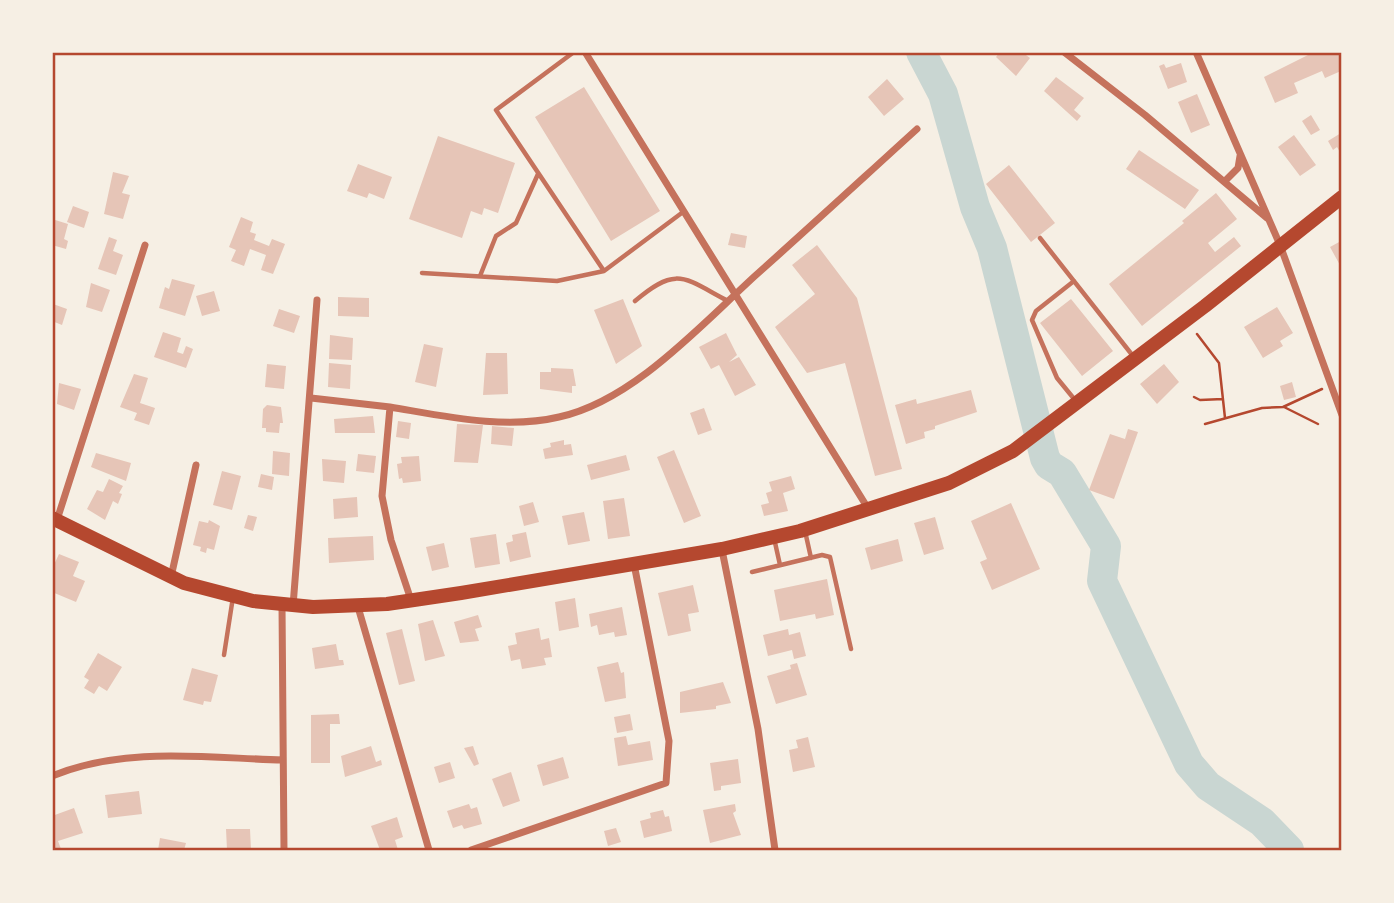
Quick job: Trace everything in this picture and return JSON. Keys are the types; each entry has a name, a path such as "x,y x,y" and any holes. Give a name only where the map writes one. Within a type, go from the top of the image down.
{"main road":[{"path":"55,519 170,578 233,596 288,606 358,607 412,601 634,565 804,530 965,476 1027,442 1342,197"}],"street":[{"path":"585,52 683,212 731,298 869,510"},
{"path":"1064,52 1269,219"},
{"path":"1196,52 1280,245 1342,415"},
{"path":"310,398 498,421 542,420 577,412 603,401 640,376 731,298 917,129"},
{"path":"1225,181 1239,166 1238,149"},
{"path":"55,519 145,245"},
{"path":"284,850 283,760 288,606 310,398 317,300"},
{"path":"390,407 382,477 383,506 412,601"},
{"path":"170,578 196,465"},
{"path":"722,549 758,729 775,850"},
{"path":"471,850 662,787 669,776 669,744 634,565"},
{"path":"358,607 429,850"},
{"path":"52,776 94,762 144,756 283,760"}],"lane":[{"path":"574,52 496,110 604,271"},
{"path":"480,276 496,236 516,223 538,174"},
{"path":"422,273 557,281 604,271 683,212"},
{"path":"1040,238 1136,359"},
{"path":"635,301 659,281 681,277 731,298"},
{"path":"1074,281 1036,312 1032,320 1057,378 1078,404"},
{"path":"804,530 811,558"},
{"path":"774,537 780,565"},
{"path":"752,572 826,555 832,560 851,649"},
{"path":"225,655 233,596"}],"path":[{"path":"1197,334 1219,363 1225,418"},
{"path":"1205,424 1262,408 1284,407 1300,401 1306,394 1331,385"},
{"path":"1194,397 1200,400 1223,399"},
{"path":"1284,407 1318,424"}],"building":[{"path":"1000,52 1022,52 1030,58 1016,76 996,57"},
{"path":"1314,52 1341,52 1341,71 1325,78 1322,71 1294,83 1298,93 1275,103 1264,77"},
{"path":"1181,63 1187,82 1168,89 1159,66 1164,64 1166,68"},
{"path":"1056,77 1084,98 1074,110 1081,116 1077,121 1044,91"},
{"path":"887,79 904,99 884,116 868,97"},
{"path":"584,87 660,211 611,241 535,117"},
{"path":"1197,94 1210,125 1191,133 1178,102"},
{"path":"1311,115 1320,130 1311,135 1302,121"},
{"path":"1341,133 1341,154 1337,147 1333,150 1328,141"},
{"path":"1294,135 1316,165 1300,176 1278,147"},
{"path":"438,136 515,163 498,213 484,208 482,215 471,211 462,238 409,219"},
{"path":"1139,150 1199,190 1185,209 1126,169"},
{"path":"358,164 392,177 384,199 369,193 367,198 347,191"},
{"path":"1009,165 1055,223 1031,242 986,184"},
{"path":"113,172 129,176 122,193 130,195 123,219 104,214"},
{"path":"1216,193 1237,219 1208,243 1215,252 1234,237 1241,246 1142,326 1109,284 1184,223 1182,221"},
{"path":"73,206 89,212 84,228 67,222"},
{"path":"241,217 253,222 250,232 256,234 254,240 269,246 272,239 285,244 273,274 261,270 266,255 250,249 244,266 231,261 236,250 229,247"},
{"path":"52,219 68,224 64,239 68,241 66,249 52,245"},
{"path":"731,233 747,236 745,248 728,245"},
{"path":"109,237 117,240 113,251 123,255 116,275 98,269"},
{"path":"1341,241 1341,267 1330,247"},
{"path":"817,245 857,298 902,469 875,476 845,363 807,373 775,327 815,294 792,265"},
{"path":"172,279 195,285 185,316 159,308 165,287 169,289"},
{"path":"91,283 110,290 102,312 86,307"},
{"path":"214,291 220,311 202,316 196,296"},
{"path":"338,297 369,298 369,317 338,316"},
{"path":"623,299 642,346 616,364 594,310"},
{"path":"1071,299 1113,351 1082,376 1040,323"},
{"path":"53,304 67,309 62,325 52,321"},
{"path":"1277,307 1293,333 1280,341 1283,346 1263,358 1244,327"},
{"path":"279,309 300,316 294,333 273,326"},
{"path":"163,332 181,338 177,352 183,354 186,346 193,349 186,368 154,357"},
{"path":"726,333 737,355 729,362 739,357 756,385 735,396 719,365 711,369 699,347"},
{"path":"330,335 353,338 352,360 329,359"},
{"path":"424,344 443,348 436,387 415,382"},
{"path":"486,353 507,353 508,394 483,395"},
{"path":"329,363 351,365 350,389 328,387"},
{"path":"267,364 286,366 284,389 265,387"},
{"path":"1164,364 1179,382 1157,404 1140,384"},
{"path":"551,368 573,369 576,386 572,386 572,393 540,389 540,372 551,372"},
{"path":"134,374 148,378 140,403 155,408 149,425 134,420 137,413 120,407"},
{"path":"1292,382 1296,397 1284,400 1280,386"},
{"path":"59,383 81,389 74,410 57,404"},
{"path":"971,390 977,412 935,426 935,429 924,432 925,438 906,444 895,405 916,399 917,404"},
{"path":"267,405 281,407 283,423 280,423 279,433 266,432 266,428 262,428 263,409"},
{"path":"704,408 712,430 698,435 690,413"},
{"path":"373,416 375,433 335,433 334,419"},
{"path":"398,421 411,423 409,439 396,437"},
{"path":"457,424 483,425 478,463 454,462"},
{"path":"492,426 514,428 512,446 491,444"},
{"path":"1128,429 1138,432 1114,499 1089,490 1110,434 1125,439"},
{"path":"564,440 564,445 571,444 573,455 545,459 543,449 551,447 550,443"},
{"path":"674,450 701,516 684,523 657,457"},
{"path":"273,451 290,453 289,476 272,474"},
{"path":"96,453 131,463 126,481 91,467"},
{"path":"358,454 376,456 374,473 356,471"},
{"path":"626,455 630,470 591,480 587,465"},
{"path":"419,456 421,481 403,483 402,478 399,479 397,464 402,463 401,457"},
{"path":"322,459 346,461 344,483 323,481"},
{"path":"222,471 241,476 232,510 213,505"},
{"path":"261,474 274,477 272,490 258,487"},
{"path":"791,476 795,489 783,493 788,511 764,516 761,505 769,503 766,493 772,491 769,482"},
{"path":"109,479 123,486 118,504 113,501 105,520 87,509 97,490 103,492"},
{"path":"357,497 358,517 334,519 333,499"},
{"path":"624,498 630,536 608,539 603,501"},
{"path":"533,502 539,522 524,526 519,506"},
{"path":"1011,503 1040,569 992,590 980,562 987,559 971,521"},
{"path":"584,512 590,541 568,545 562,516"},
{"path":"248,515 257,517 253,531 244,528"},
{"path":"935,517 944,549 924,555 914,523"},
{"path":"209,520 220,526 214,550 207,548 206,553 200,551 201,547 193,545 199,521 208,523"},
{"path":"526,532 531,557 510,562 506,543 513,541 512,535"},
{"path":"496,534 500,564 475,568 470,538"},
{"path":"373,536 374,560 329,563 328,538"},
{"path":"898,539 903,561 871,570 865,548"},
{"path":"444,543 449,567 432,571 426,547"},
{"path":"59,554 79,562 73,576 85,581 76,602 52,592 52,569"},
{"path":"827,579 834,615 816,619 815,614 780,621 774,590"},
{"path":"693,585 699,612 688,614 691,631 668,636 658,593"},
{"path":"575,598 579,627 559,631 555,602"},
{"path":"622,607 627,635 615,637 614,632 599,635 597,625 591,627 589,614"},
{"path":"478,615 482,627 475,629 479,641 460,643 454,622"},
{"path":"433,620 445,656 425,661 418,624"},
{"path":"539,628 541,640 549,638 552,657 544,658 546,665 522,669 520,659 511,661 508,646 517,644 515,633"},
{"path":"402,629 415,681 399,685 386,633"},
{"path":"788,629 789,635 800,632 806,656 794,659 792,650 768,656 763,635"},
{"path":"336,644 339,660 343,660 344,665 315,669 312,648"},
{"path":"98,653 122,667 107,691 99,686 94,694 84,688 89,680 84,677"},
{"path":"618,662 621,673 624,672 626,698 605,702 597,667"},
{"path":"797,663 807,695 776,704 767,676 791,669 790,665"},
{"path":"192,668 218,675 211,702 204,701 203,705 183,700"},
{"path":"723,682 731,703 716,706 716,709 680,713 680,692"},
{"path":"339,714 340,724 330,724 330,763 311,763 311,715"},
{"path":"630,714 633,730 617,733 614,717"},
{"path":"626,736 628,745 650,741 653,760 618,766 614,738"},
{"path":"808,737 815,767 793,772 789,750 798,748 796,740"},
{"path":"371,746 376,762 381,760 382,765 345,777 341,756"},
{"path":"473,746 479,764 474,766 464,748"},
{"path":"563,757 569,778 543,786 537,765"},
{"path":"738,759 741,783 721,786 721,790 714,791 710,763"},
{"path":"450,762 455,778 439,783 434,767"},
{"path":"511,772 520,801 503,807 492,779"},
{"path":"139,791 142,814 108,818 105,795"},
{"path":"469,804 471,809 477,807 482,824 464,829 462,825 453,828 447,811"},
{"path":"735,804 736,811 733,813 741,835 710,843 703,810"},
{"path":"74,808 83,833 58,841 61,849 52,850 52,816"},
{"path":"663,810 665,817 669,816 672,831 644,838 640,821 651,818 650,813"},
{"path":"397,817 403,837 395,840 398,850 380,850 371,826"},
{"path":"616,828 621,842 608,846 604,831"},
{"path":"226,829 250,829 251,850 227,850"},
{"path":"160,838 186,843 184,850 158,850"}],"waterway":[{"path":"921,52 943,94 975,207 992,248 1045,458 1049,465 1062,473 1106,546 1102,581 1189,764 1208,786 1262,822 1289,850"}]}
